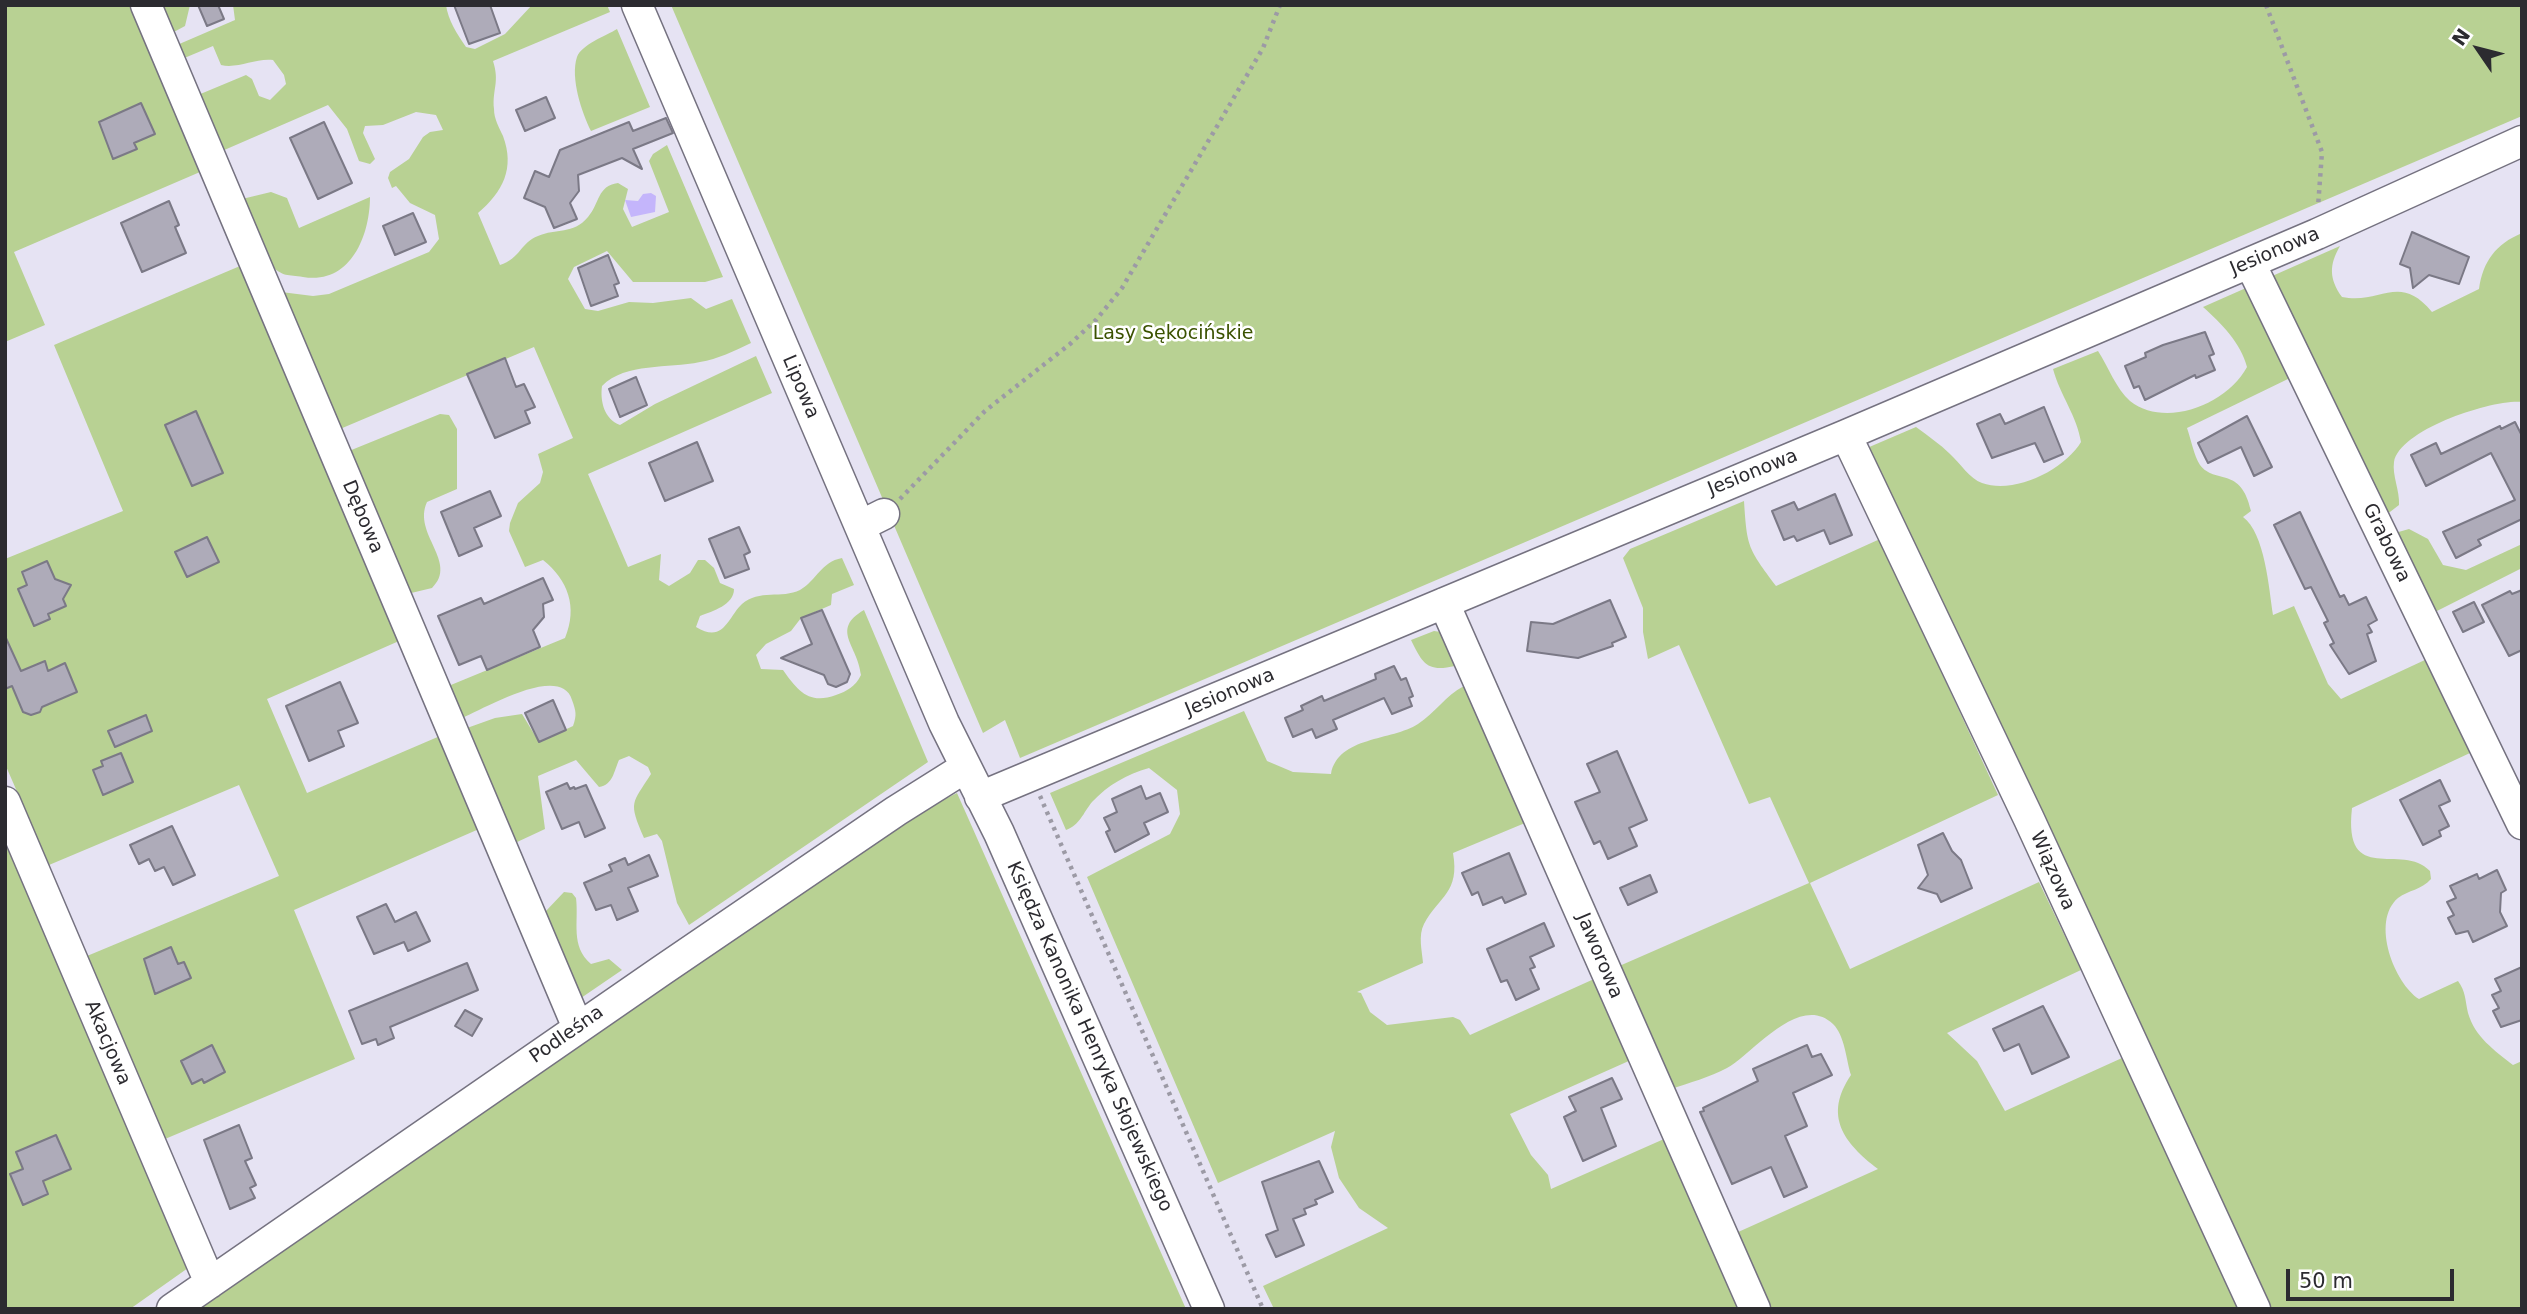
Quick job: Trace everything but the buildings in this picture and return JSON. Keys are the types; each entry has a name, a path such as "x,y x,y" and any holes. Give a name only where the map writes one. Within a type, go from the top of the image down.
{"street":[{"name":"Dębowa","path":"146,5 578,1028"},
{"name":"Lipowa","path":"637,5 872,520 966,767"},
{"name":"Jesionowa","path":"980,797 1846,435 2317,234 2522,141"},
{"name":"Grabowa","path":"2250,262 2522,824"},
{"name":"Wiązowa","path":"1846,435 2029,820 2255,1309"},
{"name":"Jaworowa","path":"1444,603 1755,1309"},
{"name":"Podleśna","path":"172,1309 578,1028 896,811 966,767"},
{"name":"Księdza Kanonika Henryka Słojewskiego","path":"966,767 999,833 1209,1309"},
{"name":"Akacjowa","path":"5,802 210,1283"}],"path":[{"path":"872,520 985,411 1096,320 1122,288 1263,48 1280,5"},
{"path":"2266,5 2322,152 2317,234"},
{"path":"1031,776 1263,1309"}],"green space":[{"path":"5,5 130,5 200,172 14,252 45,325 5,342"},
{"path":"160,5 190,5 185,26 172,33"},
{"path":"233,5 446,5 451,21 466,47 475,49 505,34 532,5 607,5 610,12 493,61 496,75 494,113 508,159 500,188 478,213 500,265 512,259 532,239 582,223 592,212 602,191 611,185 618,183 628,189 623,209 632,227 669,212 649,161 653,154 667,145 723,277 705,282 633,282 607,251 574,267 568,279 585,309 598,311 629,302 653,303 691,298 706,309 732,299 751,343 707,361 623,373 602,386 604,409 610,418 620,425 655,404 756,356 772,393 588,474 628,567 661,554 659,580 669,586 690,573 698,560 705,560 714,568 720,583 734,589 727,603 700,616 696,627 705,631 719,631 749,599 800,590 829,563 842,558 854,585 832,594 831,605 801,618 791,631 766,644 756,655 761,669 783,670 799,690 811,697 827,698 847,690 861,675 847,631 854,617 864,610 928,762 689,925 677,903 662,841 657,834 644,838 636,817 634,803 651,774 648,767 629,756 619,760 610,780 604,786 599,787 576,760 538,776 545,829 515,843 467,728 495,718 522,714 539,742 573,726 576,713 572,700 565,690 553,686 538,687 462,718 446,687 565,638 571,616 564,585 543,560 525,567 509,531 518,503 540,483 543,472 538,454 573,438 534,347 340,429 281,292 313,296 329,294 429,252 439,239 435,215 410,203 396,186 392,188 388,178 390,172 409,159 423,137 430,132 443,130 436,115 416,112 383,125 365,126 363,133 375,159 370,164 359,161 347,129 328,105 222,151 198,95 246,75 252,79 259,96 270,100 286,84 284,75 273,60 234,66 221,65 213,46 182,59 177,45 235,20"},
{"name":"Lasy Sękocińskie","path":"671,5 2522,5 2522,116 1020,758 1005,720 983,733"},
{"path":"617,29 650,107 591,131 576,85 577,57 589,44"},
{"path":"271,192 287,198 299,228 370,197 361,241 345,265 334,273 320,277 303,277 286,275 270,264 258,242 242,199"},
{"path":"2522,233 2522,402 2508,402 2470,411 2412,438 2400,450 2394,462 2399,505 2386,515 2270,277 2340,246 2332,272 2342,297 2368,297 2399,292 2420,300 2432,312 2479,289 2484,270 2492,255 2505,242"},
{"path":"240,266 399,641 267,699 307,793 440,736 479,829 294,910 355,1059 165,1139 87,956 279,876 239,785 49,865 5,764 5,559 123,511 54,345"},
{"path":"2246,288 2290,378 2187,428 2198,461 2206,471 2227,478 2241,487 2251,511 2243,517 2256,535 2261,548 2273,615 2294,606 2328,684 2341,699 2427,659 2470,753 2352,808 2352,832 2356,847 2365,855 2418,863 2430,871 2431,879 2427,883 2398,898 2390,909 2386,922 2386,937 2394,967 2410,991 2419,999 2458,981 2471,1022 2480,1036 2513,1065 2522,1061 2522,1309 2268,1309 1867,448 1916,427 1982,483 2009,485 2038,477 2063,461 2081,442 2076,423 2053,369 2098,351 2125,396 2145,409 2161,413 2178,412 2211,401 2238,380 2247,367 2235,342 2203,307"},
{"path":"440,414 449,415 457,429 457,489 427,502 424,514 425,525 438,558 439,578 432,588 407,594 349,451"},
{"path":"1744,501 1746,529 1754,555 1776,586 1880,539 1998,795 1810,883 1850,969 2039,882 2081,970 1947,1033 1977,1061 2005,1111 2122,1058 2238,1309 1770,1309 1736,1233 1878,1169 1856,1149 1841,1128 1839,1103 1851,1075 1840,1035 1833,1024 1820,1016 1791,1020 1727,1068 1671,1089 1617,967 1809,883 1770,797 1749,804 1679,645 1648,659 1643,632 1643,608 1623,558 1630,549"},
{"path":"2409,529 2428,539 2443,565 2466,570 2522,544 2522,568 2433,613 2395,533"},
{"path":"1434,631 1441,632 1455,666 1432,667 1419,655 1411,640"},
{"path":"1464,686 1525,823 1453,853 1454,877 1451,886 1422,929 1423,963 1357,992 1361,993 1370,1012 1387,1025 1453,1017 1460,1020 1470,1035 1594,979 1631,1060 1510,1114 1531,1155 1548,1175 1551,1189 1664,1139 1739,1307 1735,1309 1274,1309 1263,1286 1388,1228 1359,1208 1339,1178 1331,1147 1335,1131 1218,1183 1087,877 1170,834 1180,814 1177,790 1149,768 1141,770 1105,790 1092,802 1078,822 1066,830 1050,793 1244,711 1267,761 1293,772 1331,774 1344,753 1367,741 1418,724"},
{"path":"957,793 1186,1309 199,1309 903,820"},
{"path":"5,834 188,1268 130,1309 5,1309"},
{"path":"564,892 572,893 576,898 578,942 584,957 591,964 609,959 622,970 581,998 545,912"}],"shaded area":[{"path":"651,193 656,196 655,212 631,217 625,200 638,201 643,194"}]}
